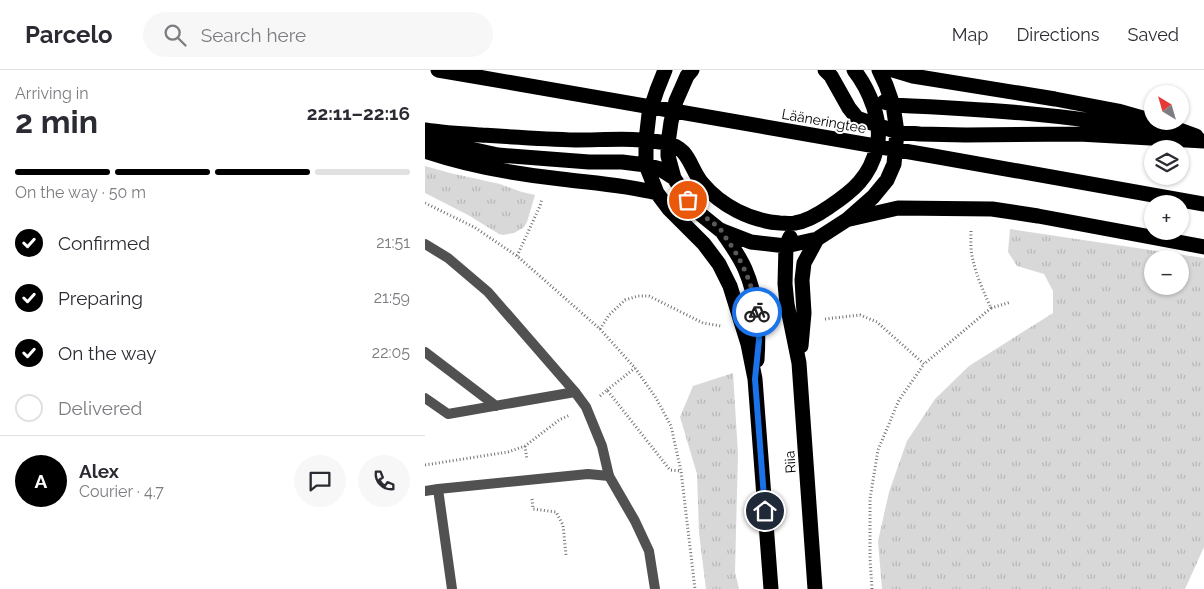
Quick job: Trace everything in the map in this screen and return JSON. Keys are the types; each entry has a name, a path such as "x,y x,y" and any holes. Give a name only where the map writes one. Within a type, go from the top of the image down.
{"highway":[{"name":"Lääneringtee","path":"438,70 1204,204"},
{"path":"646,165 649,114 665,70"},
{"path":"692,70 687,76 676,101 671,122 668,156 674,178 694,209 720,230 751,242 786,246 817,239 848,219 873,197 887,180 894,164 897,132 893,105 879,70"},
{"path":"825,70 831,76 849,108 857,118 897,132 966,135 1079,134 1204,140"},
{"path":"425,130 510,137 576,140 646,140 668,143 679,147 687,154 702,183 721,201 742,214 767,222 795,224 815,217 844,197 858,185 869,171 875,157 878,141 877,126 871,98 854,70"},
{"path":"893,70 913,76 1118,111 1144,118"},
{"path":"871,98 893,105 1021,113 1127,125 1204,140"},
{"path":"1178,130 1204,140"},
{"path":"425,139 498,155 646,165 660,169 674,178"},
{"path":"425,151 447,159 495,169 657,193"},
{"name":"Riia","path":"646,165 657,193 704,244 719,264 737,304 755,379 771,589"},
{"path":"848,219 898,208 992,209 1047,217 1204,247"},
{"name":"Riia","path":"795,224 786,246 785,284 787,304 799,363 815,589"},
{"name":"Riia","path":"720,230 735,250 745,269 755,300 759,340 755,379"},
{"name":"Riia","path":"799,363 804,313 802,280 804,263 817,239"}],"street":[{"path":"425,244 448,258 488,292 586,407 602,446 609,476 649,551 655,589"},
{"path":"425,352 496,406"},
{"path":"425,398 448,414 575,392"},
{"path":"425,491 588,474 609,476"},
{"path":"438,489 452,589"}],"path":[{"path":"517,256 540,206 543,192"},
{"path":"425,203 474,227 517,256 599,329 635,368 656,398 671,426 681,471 695,589"},
{"path":"972,224 973,261 991,308"},
{"path":"599,329 609,315 625,300 638,296 649,296 703,323 727,327"},
{"path":"872,589 870,499 877,450 899,400 924,364 991,308 1011,302"},
{"path":"824,319 860,315 877,322 924,364"},
{"path":"425,466 508,452 525,446 559,420 586,407 635,368"},
{"path":"607,390 670,470 681,471"},
{"path":"525,446 533,509 556,512 563,525 566,555"}],"green space":[{"path":"425,166 500,184 535,195 527,222 523,228 514,233 499,234 468,215 425,193"},
{"path":"1010,229 1150,250 1144,250 1144,295 1189,295 1189,256 1204,258 1204,547 1185,589 882,589 878,541 889,492 907,441 935,399 969,366 1053,313 1053,291 1044,274 1017,266 1008,252"},
{"path":"733,373 738,454 735,572 739,589 706,589 699,533 697,474 680,417 693,386"}],"way so far":[{"path":"688,200 694,209 720,230 735,250 745,269 757,312"}],"route":[{"path":"757,312 759,340 755,379 765,511"}]}
